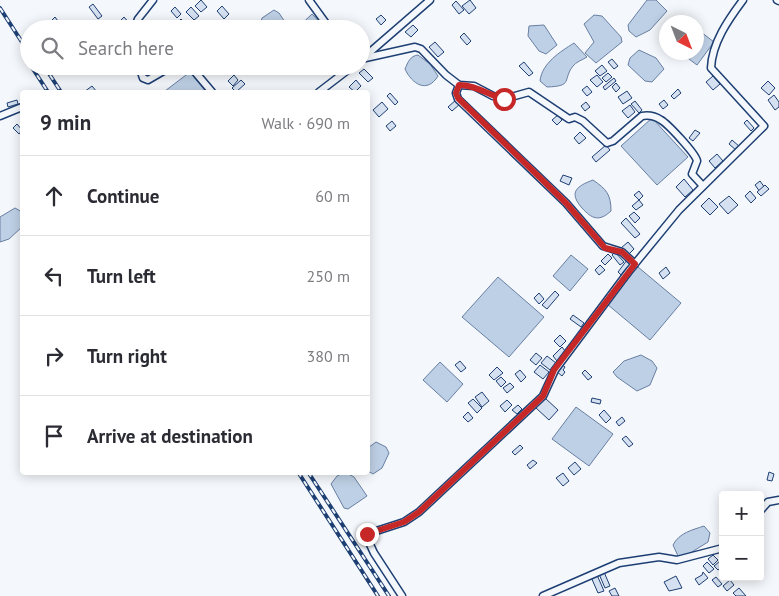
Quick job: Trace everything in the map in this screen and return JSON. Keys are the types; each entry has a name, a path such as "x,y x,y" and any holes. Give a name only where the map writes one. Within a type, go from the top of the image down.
{"street":[{"path":"138,20 153,0"},
{"path":"309,0 323,20"},
{"path":"370,52 430,0"},
{"path":"402,596 374,553 366,536 367,534 404,522 419,512 543,396 554,370 679,210 764,126 711,68 711,56 728,20 743,0"},
{"path":"370,58 415,47 421,49 446,75 459,85 474,86 493,96 504,99 529,92 569,119 575,117 583,121 607,143 613,141 642,116 648,115 662,120 696,158 691,171 703,186"},
{"path":"142,75 143,78 148,80 157,75"},
{"path":"198,75 210,90"},
{"path":"322,90 341,75"},
{"path":"459,85 456,93 458,98 485,127 566,203 605,248 622,252 635,264"},
{"path":"0,116 20,108"},
{"path":"764,506 768,502 779,500"},
{"path":"543,596 619,562 659,557 677,560 719,549"}],"water":[{"path":"647,0 656,0 667,11 663,15 659,15 659,20 650,30 636,37 629,31 628,25"},
{"path":"274,10 279,13 284,20 262,20"},
{"path":"312,14 318,20 306,20"},
{"path":"594,15 602,16 621,37 622,42 596,63 585,53 594,42 584,24"},
{"path":"544,25 557,45 546,54 539,51 528,36 529,26"},
{"path":"704,34 714,42 704,56"},
{"path":"574,43 587,57 573,66 564,84 547,87 540,81 544,69 552,59"},
{"path":"639,50 656,58 664,69 652,82 645,81 628,65 630,58"},
{"path":"418,55 430,64 438,76 429,85 425,86 416,83 405,69 411,58"},
{"path":"690,60 701,60 697,65"},
{"path":"186,75 192,75 204,90 166,90"},
{"path":"652,118 688,157 657,185 621,146"},
{"path":"593,180 604,189 610,200 611,211 599,218 592,217 586,212 578,202 575,194 579,187"},
{"path":"15,208 20,211 20,229 9,239 0,242 0,217"},
{"path":"571,255 588,269 570,291 553,276"},
{"path":"638,267 681,303 650,340 607,304"},
{"path":"498,277 544,317 509,357 462,317"},
{"path":"641,355 652,361 657,368 650,385 637,391 613,372 624,361"},
{"path":"440,362 463,384 447,402 423,380"},
{"path":"576,407 613,434 589,466 552,439"},
{"path":"376,442 386,447 389,453 382,468 373,474 370,472 370,446"},
{"path":"350,475 354,477 367,496 348,509 344,508 331,484 337,476"},
{"path":"704,526 710,533 708,542 687,555 678,556 673,545 676,541 686,532"}],"building":[{"path":"201,0 207,7 201,12 195,6"},
{"path":"470,0 476,8 469,14 462,6"},
{"path":"456,1 464,10 459,14 452,5"},
{"path":"93,4 102,16 98,19 89,7"},
{"path":"222,6 229,14 224,19 217,11"},
{"path":"175,7 181,14 177,18 171,11"},
{"path":"191,7 199,16 194,20 186,12"},
{"path":"381,15 386,20 381,25 376,19"},
{"path":"413,25 418,30 411,37 405,32"},
{"path":"464,33 471,41 467,45 460,37"},
{"path":"435,42 444,52 438,57 429,47"},
{"path":"612,59 618,66 614,69 608,62"},
{"path":"524,62 533,73 529,76 519,66"},
{"path":"602,65 607,71 600,76 595,71"},
{"path":"608,73 612,77 606,82 602,78"},
{"path":"234,75 238,80 233,86 228,81"},
{"path":"361,75 370,75 373,78 368,82"},
{"path":"597,75 603,82 597,87 590,80"},
{"path":"713,76 720,84 713,90 706,82"},
{"path":"614,78 616,81 605,90 603,87"},
{"path":"241,80 245,84 238,90 232,88"},
{"path":"356,80 361,86 357,90 353,90 349,87"},
{"path":"768,81 775,88 769,95 761,88"},
{"path":"616,83 620,88 616,92 612,87"},
{"path":"92,86 95,90 87,90"},
{"path":"587,86 592,92 587,96 582,90"},
{"path":"678,89 681,93 674,99 671,96"},
{"path":"627,91 632,98 623,104 618,97"},
{"path":"390,93 398,102 395,105 387,96"},
{"path":"774,95 779,102 779,107 775,110 768,100"},
{"path":"457,99 460,104 452,111 448,107"},
{"path":"17,100 18,104 8,107 7,103"},
{"path":"664,100 668,105 663,109 659,104"},
{"path":"635,101 642,110 639,113 631,104"},
{"path":"382,102 388,109 379,117 373,110"},
{"path":"586,102 590,107 585,111 581,106"},
{"path":"630,105 635,112 628,118 622,111"},
{"path":"558,115 562,120 557,125 552,120"},
{"path":"747,120 754,128 751,131 744,123"},
{"path":"392,121 396,126 390,131 386,126"},
{"path":"17,124 20,128 19,134 13,128"},
{"path":"695,130 700,133 693,141 689,138"},
{"path":"580,132 586,138 579,144 574,138"},
{"path":"732,140 740,147 737,151 729,144"},
{"path":"606,145 610,150 596,162 592,157"},
{"path":"717,154 723,161 715,168 709,161"},
{"path":"563,175 572,178 569,185 560,181"},
{"path":"684,179 693,190 685,197 676,187"},
{"path":"760,181 765,188 760,192 755,185"},
{"path":"765,185 769,189 761,196 757,192"},
{"path":"639,191 643,196 639,200 634,195"},
{"path":"750,191 756,198 751,203 745,196"},
{"path":"729,196 738,205 728,214 719,204"},
{"path":"709,198 718,207 710,215 701,206"},
{"path":"639,200 643,205 636,210 632,206"},
{"path":"634,212 640,218 635,223 629,216"},
{"path":"626,218 640,234 635,238 621,223"},
{"path":"628,242 634,249 627,256 621,248"},
{"path":"615,252 624,262 620,265 612,255"},
{"path":"608,254 612,258 605,265 601,261"},
{"path":"627,260 631,263 621,275 618,272"},
{"path":"600,265 605,270 599,275 595,270"},
{"path":"666,267 670,273 663,279 659,273"},
{"path":"555,291 559,295 547,309 542,305"},
{"path":"539,293 544,299 539,304 534,298"},
{"path":"573,315 584,323 581,327 570,319"},
{"path":"560,335 566,341 560,347 554,341"},
{"path":"562,347 566,352 557,361 553,356"},
{"path":"536,353 542,358 536,365 530,360"},
{"path":"547,356 556,363 550,370 541,363"},
{"path":"460,361 466,368 461,372 455,365"},
{"path":"561,364 565,367 563,370 565,372 562,376 556,371"},
{"path":"540,365 549,372 543,379 534,372"},
{"path":"497,367 503,373 494,380 489,375"},
{"path":"520,370 526,377 521,382 515,374"},
{"path":"585,370 592,377 588,380 582,373"},
{"path":"501,377 506,382 501,387 496,381"},
{"path":"510,383 514,387 507,393 503,388"},
{"path":"482,392 489,401 482,407 475,397"},
{"path":"545,398 558,410 549,420 536,408"},
{"path":"592,398 601,400 600,404 591,402"},
{"path":"473,399 482,408 477,413 468,403"},
{"path":"507,400 512,405 505,412 500,406"},
{"path":"518,405 522,409 517,414 512,410"},
{"path":"604,410 611,418 606,423 599,415"},
{"path":"468,412 473,418 468,422 463,417"},
{"path":"622,417 625,421 619,426 616,422"},
{"path":"626,436 633,444 629,447 622,439"},
{"path":"520,445 523,448 515,455 512,452"},
{"path":"533,460 537,463 530,469 527,465"},
{"path":"575,462 581,469 574,475 568,468"},
{"path":"769,472 774,474 772,481 767,480"},
{"path":"563,473 569,481 563,486 556,478"},
{"path":"713,555 718,560 713,565 708,559"},
{"path":"707,562 714,569 709,573 703,566"},
{"path":"719,562 719,569 714,566"},
{"path":"604,572 610,586 605,588 599,574"},
{"path":"703,572 708,578 699,585 695,579 702,575"},
{"path":"597,575 604,591 598,593 591,577"},
{"path":"676,576 682,588 669,591 664,582"},
{"path":"716,577 722,584 718,587 712,580"},
{"path":"729,581 734,585 727,591 723,586"},
{"path":"615,588 619,596 612,596 609,591"},
{"path":"739,588 746,596 736,596 733,593"}],"railway":[{"path":"0,8 20,39"},
{"path":"37,75 47,90"},
{"path":"50,75 60,90"},
{"path":"300,475 378,596"},
{"path":"310,475 389,596"}],"route":[{"path":"367,534 404,522 419,512 460,472 495,442 532,404 543,396 554,370 635,264 622,252 605,248 566,203 485,127 458,98 456,93 459,85 474,86 493,96 504,99"}]}
